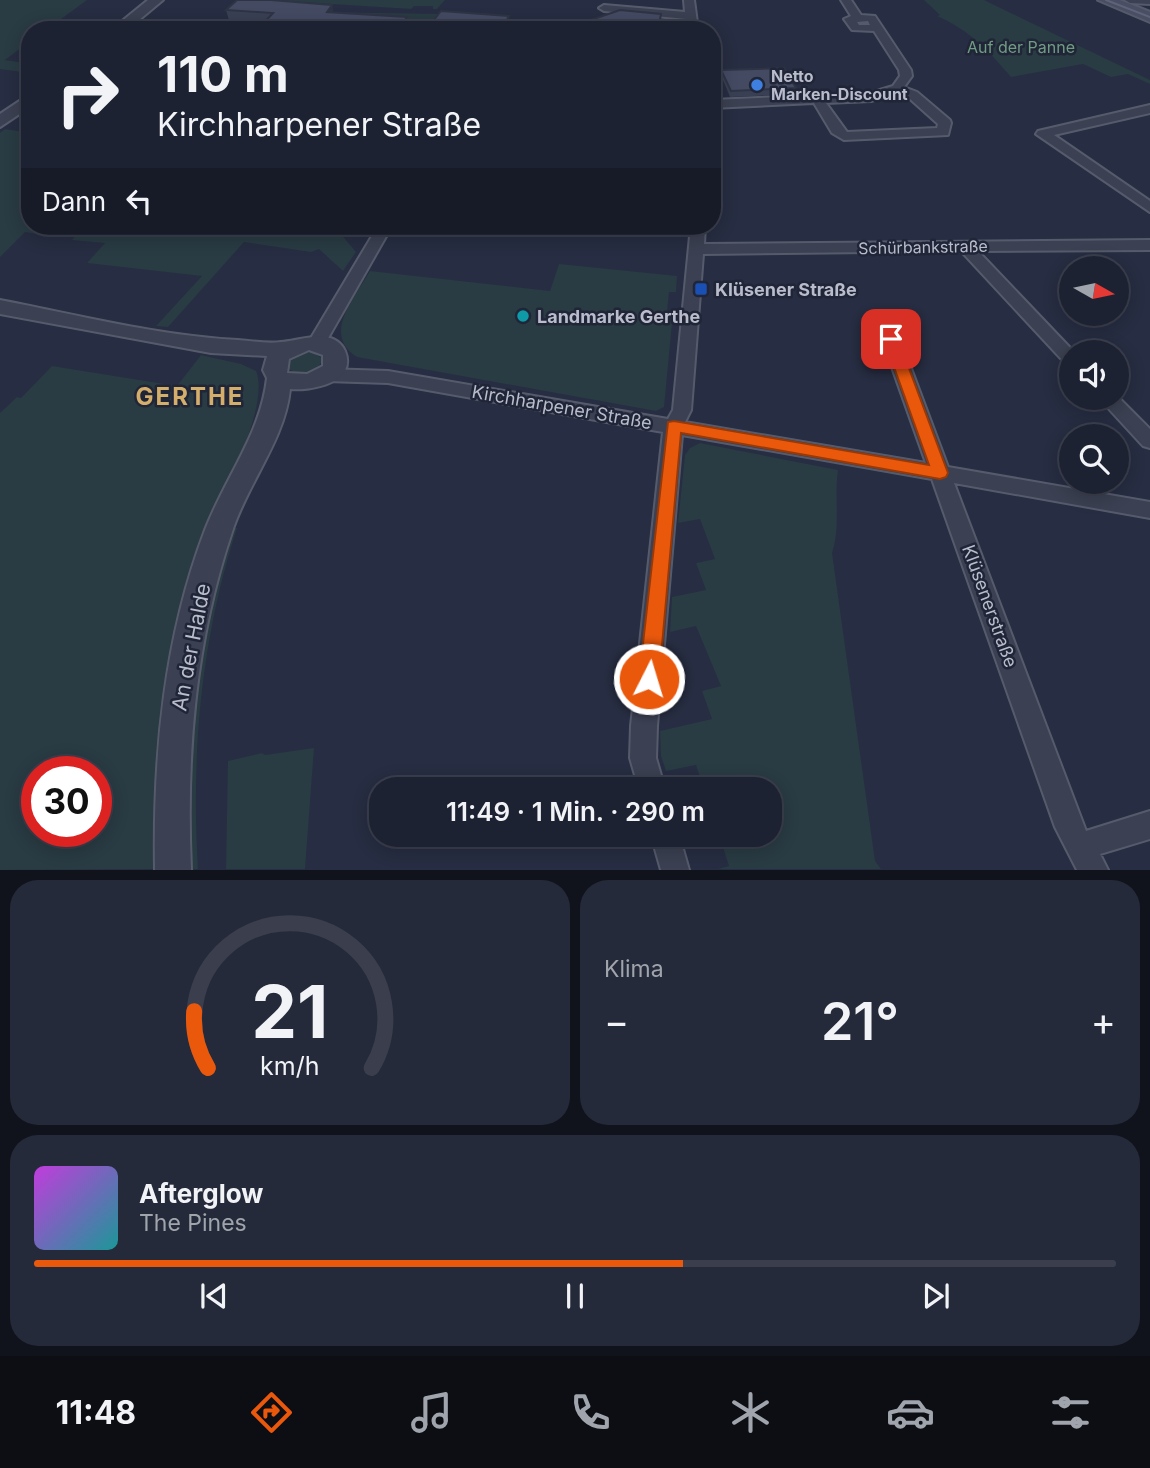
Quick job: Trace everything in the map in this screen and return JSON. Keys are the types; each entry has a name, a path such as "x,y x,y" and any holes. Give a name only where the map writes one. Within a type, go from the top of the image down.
{"main road":[{"path":"1118,0 1150,18"}],"street":[{"path":"129,21 156,0"},
{"path":"689,0 692,21"},
{"path":"846,0 858,19 871,18 905,70 906,76 897,89"},
{"path":"1118,0 1150,1"},
{"path":"604,8 691,16"},
{"path":"721,104 871,97 897,89 913,95 945,123 943,132 844,135 837,130 819,101"},
{"path":"1,120 21,106"},
{"path":"1150,109 1043,134 1150,208"},
{"path":"317,343 380,235"},
{"path":"649,777 643,758 644,726 674,426 682,410 697,235"},
{"name":"Schürbankstraße","path":"696,249 1150,245"},
{"path":"965,247 1059,346"},
{"path":"0,307 217,347 279,366 293,383 325,371 330,348 317,343 301,344 279,366"},
{"name":"Klüsenerstraße","path":"891,339 1065,817 1086,858"},
{"name":"An der Halde","path":"173,870 172,768 178,703 188,641 220,528 277,401 279,366"},
{"name":"Kirchharpener Straße","path":"325,371 388,377 1150,510"},
{"name":"An der Halde","path":"261,436 294,395 325,371"},
{"path":"1120,410 1150,441"},
{"path":"1086,858 1150,825"},
{"path":"668,847 675,870"}],"green space":[{"path":"0,0 87,0 58,21 21,21 21,48 5,60 21,63 21,72 0,69"},
{"path":"268,0 445,0 437,9 433,9 433,6 414,6 411,9"},
{"name":"Auf der Panne","path":"924,0 984,0 1150,80 1150,84 1128,74 1111,77 1083,64 1011,77 977,42 937,16 940,15"},
{"path":"251,11 441,14 437,21 393,21"},
{"path":"5,129 21,132 22,235 0,257 0,133"},
{"path":"76,235 342,235 356,252 343,271 319,249 311,252 244,242 168,327 156,326 202,276 87,263 105,243 72,240"},
{"path":"559,264 677,276 676,292 669,292 667,312 673,313 664,407 656,411 357,357 347,348 342,338 344,316 370,271 550,291"},
{"path":"312,352 323,359 317,370 300,375 288,369 287,362 300,353"},
{"path":"201,355 241,364 256,371 259,386 252,425 196,567 172,652 159,738 154,826 155,869 0,870 0,413 17,397 21,398 52,366 177,386"},
{"path":"700,443 838,470 836,533 832,553 875,861 881,869 718,869 729,866 723,847 782,847 782,777 700,777 696,765 666,771 661,756 660,731 712,719 702,691 721,686 696,626 670,632 672,597 706,590 696,563 715,559 700,519 678,523 685,455 690,448"},
{"path":"231,527 237,528 215,612 201,697 196,782 198,869 187,870 195,666"},
{"path":"314,748 305,869 226,869 228,761 262,753 265,755"}],"building":[{"path":"237,0 271,0 332,5 327,12 407,17 404,21 265,21 273,13 226,10"},
{"path":"620,10 661,14 660,21 588,21"},
{"path":"441,11 509,16 506,21 433,21"},
{"name":"Netto Marken-Discount","path":"784,68 796,88 731,91 721,70"}],"tram line":[{"path":"1106,0 1150,17"}],"place":[{"name":"Netto Marken-Discount","path":"757,85"},
{"name":"Klüsener Straße","path":"701,289"},
{"name":"Landmarke Gerthe","path":"523,316"}],"district":[{"name":"GERTHE","path":"190,396"}],"route":[{"path":"649,679 674,426 940,473 891,339"}]}
